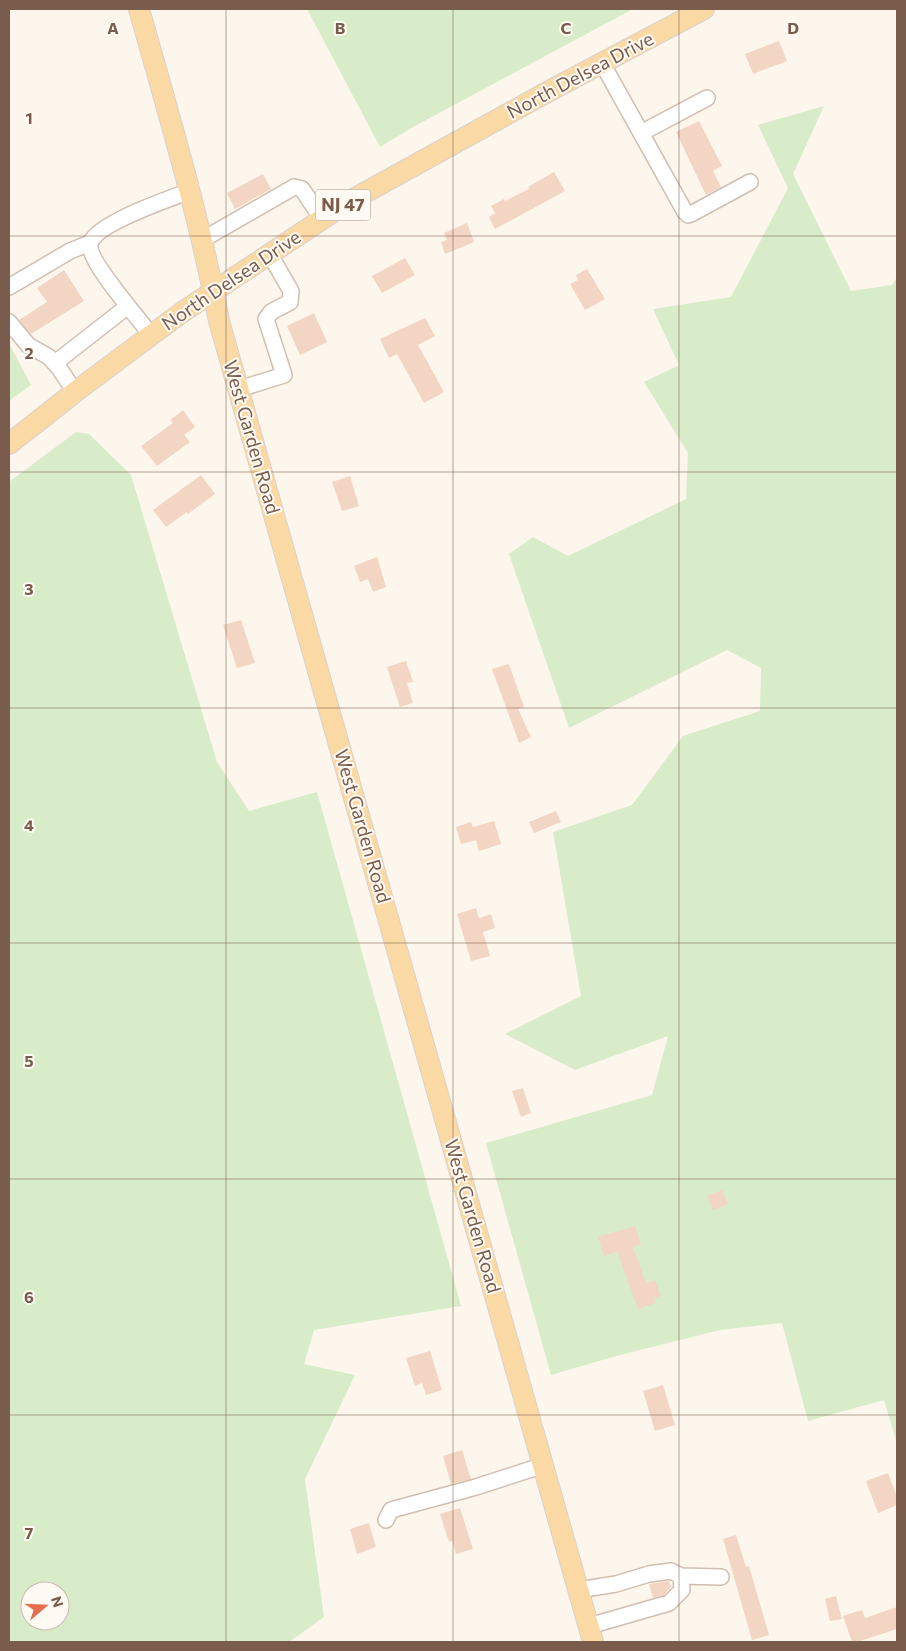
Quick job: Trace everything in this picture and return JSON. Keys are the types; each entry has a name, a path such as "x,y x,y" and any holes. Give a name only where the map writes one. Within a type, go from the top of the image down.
{"main road":[{"name":"West Garden Road","path":"139,9 190,191 220,321 591,1634"},
{"name":"North Delsea Drive","path":"9,444 151,335 269,253 348,202 428,156 704,9"}],"lane":[{"path":"602,63 688,215 750,182"},
{"path":"641,133 707,98"},
{"path":"202,240 294,187 302,189 322,219"},
{"path":"9,287 70,251 90,243 106,227 154,204 190,191"},
{"path":"90,243 91,252 98,266 151,335"},
{"path":"239,389 284,375 266,319 270,312 290,302 291,291 269,253"},
{"path":"54,363 128,306"},
{"path":"9,322 28,344 43,353 54,363 75,392"},
{"path":"386,1520 391,1510 476,1487 544,1465"},
{"path":"578,1590 616,1584 670,1571 681,1576 721,1577"},
{"path":"591,1634 669,1603 682,1590 681,1576"}],"green space":[{"path":"307,9 633,9 413,127 380,147"},
{"path":"824,106 793,174 851,291 892,285 897,277 897,1444 884,1400 808,1421 782,1323 720,1330 616,1356 551,1375 486,1143 652,1095 668,1036 575,1070 505,1034 581,996 553,832 632,805 683,736 760,711 761,668 727,650 569,728 509,554 533,537 568,556 686,499 688,453 644,382 679,365 653,309 731,297 788,188 758,125"},
{"path":"9,343 31,385 9,401"},
{"path":"76,432 89,434 131,475 217,762 249,811 317,792 461,1306 314,1330 304,1364 355,1375 305,1479 324,1617 289,1642 9,1642 9,482"}],"building":[{"path":"779,41 787,61 753,74 745,54"},
{"path":"699,121 722,166 713,171 721,187 706,195 676,132"},
{"path":"554,172 565,191 495,229 489,217 495,213 491,206 529,189 528,187"},
{"path":"263,174 271,189 235,209 227,193"},
{"path":"467,223 474,242 445,254 441,242 447,240 444,233"},
{"path":"405,258 415,275 382,293 372,276"},
{"path":"587,269 605,299 585,310 570,284 578,280 576,275"},
{"path":"64,270 84,301 31,334 19,320 47,302 37,288"},
{"path":"314,313 327,342 300,355 287,326"},
{"path":"425,318 435,336 418,345 444,392 424,403 397,354 389,358 380,339"},
{"path":"183,410 195,427 184,435 190,442 157,466 141,446 173,423 170,420"},
{"path":"201,475 215,494 188,514 187,512 166,527 153,510"},
{"path":"350,476 359,506 342,511 332,482"},
{"path":"377,557 386,587 373,592 368,579 360,582 354,566"},
{"path":"241,620 255,663 237,668 223,625"},
{"path":"406,661 413,682 407,683 413,703 400,707 387,667"},
{"path":"509,664 524,707 518,709 531,737 519,743 492,669"},
{"path":"556,811 561,822 534,833 529,822"},
{"path":"494,821 501,844 479,851 476,840 461,844 456,827 471,822 473,827"},
{"path":"476,908 479,918 491,914 495,928 483,932 490,956 471,961 457,914"},
{"path":"523,1088 531,1113 521,1117 512,1091"},
{"path":"722,1190 728,1204 713,1210 707,1196"},
{"path":"635,1226 641,1244 633,1247 646,1283 655,1280 661,1296 654,1298 656,1303 638,1309 617,1251 604,1256 598,1237"},
{"path":"430,1351 442,1390 426,1395 422,1383 415,1386 406,1358"},
{"path":"663,1385 675,1425 655,1431 643,1391"},
{"path":"462,1450 471,1479 451,1484 443,1456"},
{"path":"888,1473 897,1497 897,1505 878,1513 866,1481"},
{"path":"460,1508 473,1549 456,1554 452,1541 449,1542 440,1514"},
{"path":"369,1523 376,1547 357,1554 350,1529"},
{"path":"736,1535 746,1567 749,1566 769,1635 752,1640 723,1539"},
{"path":"669,1581 671,1587 664,1595 653,1598 649,1584"},
{"path":"836,1596 842,1619 830,1621 825,1599"},
{"path":"897,1607 897,1629 852,1642 843,1616 862,1610 865,1618"}]}
